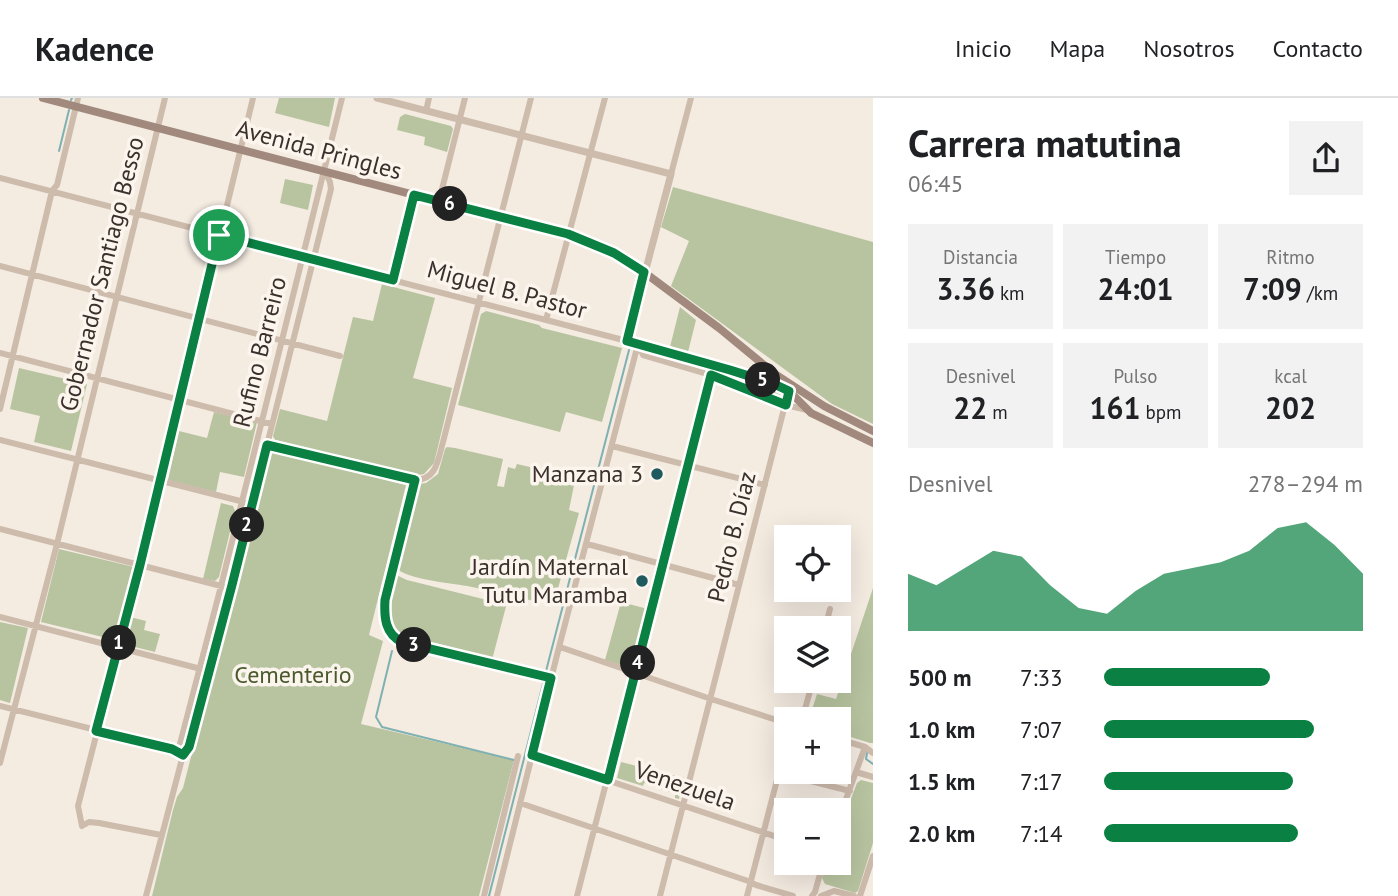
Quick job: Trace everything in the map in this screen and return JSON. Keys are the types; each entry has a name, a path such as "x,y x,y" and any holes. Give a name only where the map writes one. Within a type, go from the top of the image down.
{"main road":[{"name":"Avenida Pringles","path":"43,98 77,102 158,128 568,234 614,253 644,272 719,328 789,387"},
{"path":"789,387 807,410 873,443"},
{"path":"789,387 873,431"}],"street":[{"name":"Gobernador Santiago Besso","path":"0,762 57,544 165,98"},
{"path":"161,835 99,823 89,822 82,826 78,806 140,565 253,98"},
{"name":"Rufino Barreiro","path":"183,755 180,744 342,98"},
{"path":"377,98 671,174"},
{"path":"426,111 429,98"},
{"path":"439,201 465,98"},
{"path":"267,445 415,480 429,478 434,471 443,442 531,98"},
{"path":"546,320 605,98"},
{"path":"627,341 691,98"},
{"path":"0,409 52,191 57,185 77,102"},
{"name":"Rufino Barreiro","path":"183,755 189,747 210,671 331,189 324,171"},
{"name":"Miguel B. Pastor","path":"0,178 627,341 789,387"},
{"path":"393,280 414,195"},
{"path":"0,266 340,356"},
{"path":"496,896 638,344"},
{"name":"Miguel B. Pastor","path":"638,344 643,355 711,375 786,405 807,410"},
{"path":"0,353 272,424"},
{"path":"577,896 711,375"},
{"name":"Pedro B. Díaz","path":"660,896 789,387"},
{"path":"0,440 252,504"},
{"path":"612,446 765,485"},
{"path":"415,480 385,600 385,620 394,638 551,678"},
{"path":"0,529 231,589"},
{"path":"587,544 739,585"},
{"path":"828,616 830,610"},
{"path":"0,617 210,671"},
{"path":"560,647 774,719"},
{"path":"0,706 172,749 183,755 146,896"},
{"path":"851,743 873,753"},
{"path":"847,798 865,747"},
{"path":"484,896 518,755"},
{"name":"Venezuela","path":"532,755 774,836"},
{"path":"856,772 873,778"},
{"path":"747,896 776,784"},
{"path":"822,784 850,791"},
{"path":"520,803 793,896"},
{"path":"860,896 873,856"},
{"path":"812,896 820,875"},
{"path":"821,896 834,891 854,896"}],"green space":[{"path":"279,98 335,98 329,127 275,113"},
{"path":"405,114 451,126 453,129 447,152 424,145 425,137 397,130 400,117"},
{"path":"285,179 313,185 308,210 280,203"},
{"path":"673,187 873,242 873,424 832,404 671,286 689,241 661,227"},
{"path":"382,284 435,298 413,378 452,388 434,463 424,474 275,440 273,436 280,409 327,421 353,317 373,321"},
{"path":"680,307 696,320 688,352 670,347"},
{"path":"486,311 622,348 602,422 566,412 560,432 458,405 481,314"},
{"path":"645,351 779,389 785,395 784,400 729,377"},
{"path":"19,368 87,384 71,451 34,442 40,416 10,409"},
{"path":"214,412 257,422 244,477 220,472 216,492 168,480 179,431 207,438"},
{"path":"447,447 503,459 497,486 504,487 508,467 515,469 517,464 575,480 569,510 579,513 557,592 549,590 547,597 539,597 538,602 509,595 492,660 401,637 389,615 394,574 407,580 499,603 501,594 418,578 396,568 413,493 419,484 426,483 438,474"},
{"name":"Cementerio","path":"270,450 406,485 369,635 383,641 361,724 514,760 479,896 152,896 173,810 183,788"},
{"path":"221,503 233,506 235,511 219,577 215,581 203,579"},
{"path":"59,549 134,567 115,640 41,622"},
{"path":"873,588 873,743 851,737 851,707 813,707 817,694 836,699 838,693 851,693 851,654"},
{"path":"621,602 648,609 633,666 630,668 605,660"},
{"path":"130,617 146,621 144,630 160,634 155,652 123,644"},
{"path":"0,622 28,628 10,703 0,700"},
{"path":"621,762 684,778 679,799 675,798 675,794 644,783 643,786 617,778"},
{"path":"861,780 873,783 873,843 858,891 855,893 825,884 822,878 823,875 851,875 851,799 857,783"}],"waterway":[{"path":"59,151 69,110"},
{"path":"545,675 629,350"},
{"path":"392,651 376,717 382,727 514,760"},
{"path":"489,896 544,680"},
{"path":"867,753 866,759 873,764"}],"place":[{"name":"Manzana 3","path":"657,474"},
{"name":"Jardín Maternal Tutu Maramba","path":"642,581"}],"route":[{"path":"414,195 568,234 614,253 644,272 627,341 730,370 789,391 786,405 711,375 608,780 532,755 551,678 402,642 394,638 389,631 385,620 385,600 415,480 267,445 189,747 183,755 172,749 96,731 140,565 219,235 393,280 414,195"}]}
